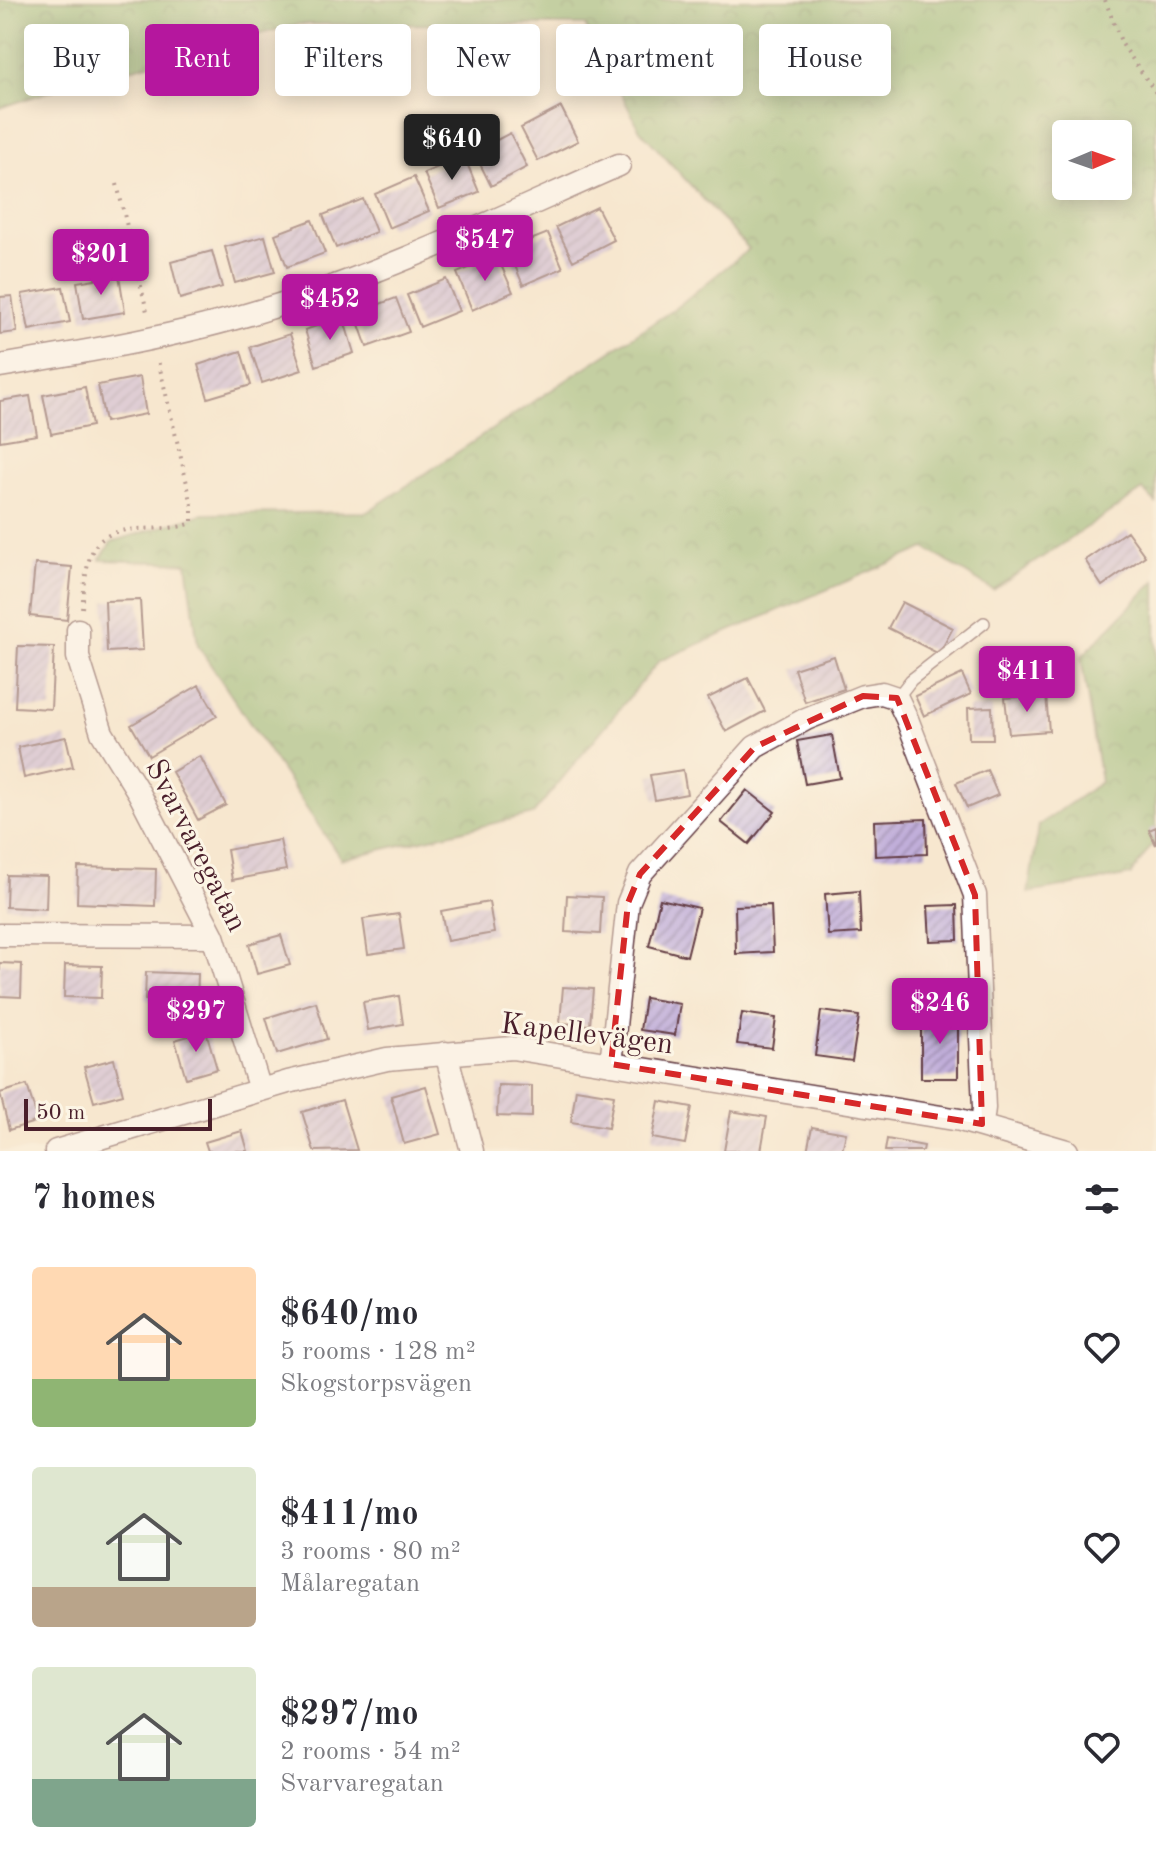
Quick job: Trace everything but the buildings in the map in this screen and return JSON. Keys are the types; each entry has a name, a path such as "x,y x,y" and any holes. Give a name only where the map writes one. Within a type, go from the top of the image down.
{"street":[{"path":"0,366 153,338 266,309 415,255 619,165"},
{"name":"Svarvaregatan","path":"78,630 78,657 102,733 139,793 213,936 260,1090"},
{"path":"611,1064 628,903 640,874 755,747 806,719 863,696 882,693 897,698 975,895 982,1124"},
{"path":"0,935 213,936"},
{"name":"Kapellevägen","path":"56,1151 260,1090 387,1059 512,1048 982,1124 1067,1151"},
{"path":"446,1053 472,1151"}],"lane":[{"path":"897,698 911,680 984,623"}],"path":[{"path":"1105,0 1122,44 1156,93"},
{"path":"78,630 90,557 101,538 111,531 181,527 192,523 192,505 117,184"}],"highlighted area":[{"path":"863,696 897,698 975,895 982,1124 611,1064 628,903 640,874 755,747"}],"green space":[{"path":"0,0 1156,0 1156,503 1143,490 993,590 925,548 659,661 533,814 341,859 198,646 187,563 100,560 111,542 202,514 367,512 674,309 749,249 640,130 622,96 743,96 743,24 275,24 275,30 259,35 259,24 145,24 145,65 129,69 129,24 24,24 24,96 35,96 0,108"},
{"path":"1156,580 1156,839 1131,875 1028,893 1039,825 1101,782 1081,657"}]}
